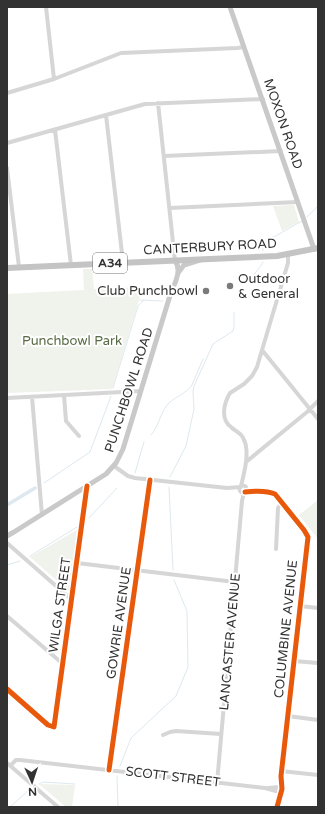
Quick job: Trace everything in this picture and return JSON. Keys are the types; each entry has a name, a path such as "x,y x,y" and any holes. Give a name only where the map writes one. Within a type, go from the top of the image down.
{"highway":[{"name":"CANTERBURY ROAD","path":"7,268 175,261 288,254 316,248"}],"main road":[{"name":"MOXON ROAD","path":"230,7 298,202 316,248"},
{"path":"178,274 184,265 202,259"},
{"path":"175,261 178,264 178,274"},
{"name":"PUNCHBOWL ROAD","path":"7,536 88,486 114,466 123,449 172,288 171,285 174,275 175,261"},
{"name":"PUNCHBOWL ROAD","path":"172,288 175,285 178,274"}],"street":[{"path":"46,7 52,72 54,79"},
{"path":"7,93 54,79 121,53 244,47"},
{"path":"7,143 141,105 263,99"},
{"path":"158,103 175,261"},
{"path":"106,115 123,262"},
{"path":"55,130 71,265"},
{"path":"164,156 281,151"},
{"path":"7,168 19,267"},
{"path":"170,208 298,202"},
{"name":"LANCASTER AVENUE","path":"217,783 245,462 247,454 245,441 240,434 226,423 224,412 230,393 246,382 254,373 288,264 288,254"},
{"path":"262,350 318,419"},
{"path":"7,398 141,391"},
{"path":"64,395 66,421 79,436"},
{"path":"32,397 42,515"},
{"path":"245,462 318,401"},
{"path":"114,466 130,477 243,489"},
{"name":"GOWRIE AVENUE","path":"109,770 150,480"},
{"name":"WILGA STREET","path":"7,689 48,725 54,727 88,486"},
{"name":"COLUMBINE AVENUE","path":"243,489 271,492 275,494 305,531 308,537 277,807"},
{"path":"276,550 278,508 282,502"},
{"path":"7,543 72,600"},
{"path":"77,563 235,582"},
{"path":"300,606 318,608"},
{"path":"7,616 63,664"},
{"path":"294,661 318,663"},
{"path":"288,716 318,720"},
{"path":"163,735 168,732 176,731 221,734"},
{"name":"SCOTT STREET","path":"9,764 19,760 278,790"},
{"path":"9,764 58,807"},
{"path":"281,771 318,775"}],"green space":[{"path":"294,205 299,222 282,231 273,206"},
{"name":"Punchbowl Park","path":"83,269 92,269 94,289 143,287 112,389 7,393 7,294 84,290"},
{"path":"318,500 318,539 299,515"},
{"path":"77,530 70,592 30,557"},
{"path":"39,784 75,785 72,807 66,807"}],"waterway":[{"path":"307,217 318,206"},
{"path":"263,251 263,245 265,242 302,221"},
{"path":"251,278 263,262"},
{"path":"140,300 163,301"},
{"path":"113,388 138,306 144,300"},
{"path":"170,477 186,446 194,409 194,386 213,344 233,331 234,312"},
{"path":"151,435 167,405 187,391 192,385 203,359"},
{"path":"44,483 90,452 111,396"},
{"path":"135,473 144,442"},
{"path":"169,487 173,570"},
{"path":"7,505 35,488"},
{"path":"89,518 117,488"},
{"path":"30,556 77,527"},
{"path":"7,565 20,561"},
{"path":"120,766 131,738 176,696 188,667 187,611 174,580"},
{"path":"117,776 118,807"},
{"path":"39,784 43,782 75,784"},
{"path":"10,807 30,789"}],"cycle path":[{"path":"109,770 150,480"},
{"path":"7,689 48,725 54,727 87,486"},
{"path":"245,492 264,491 275,494 308,537 281,776 282,789 277,807"}],"place":[{"name":"Outdoor & General","path":"230,286"},
{"name":"Club Punchbowl","path":"206,291"}]}
